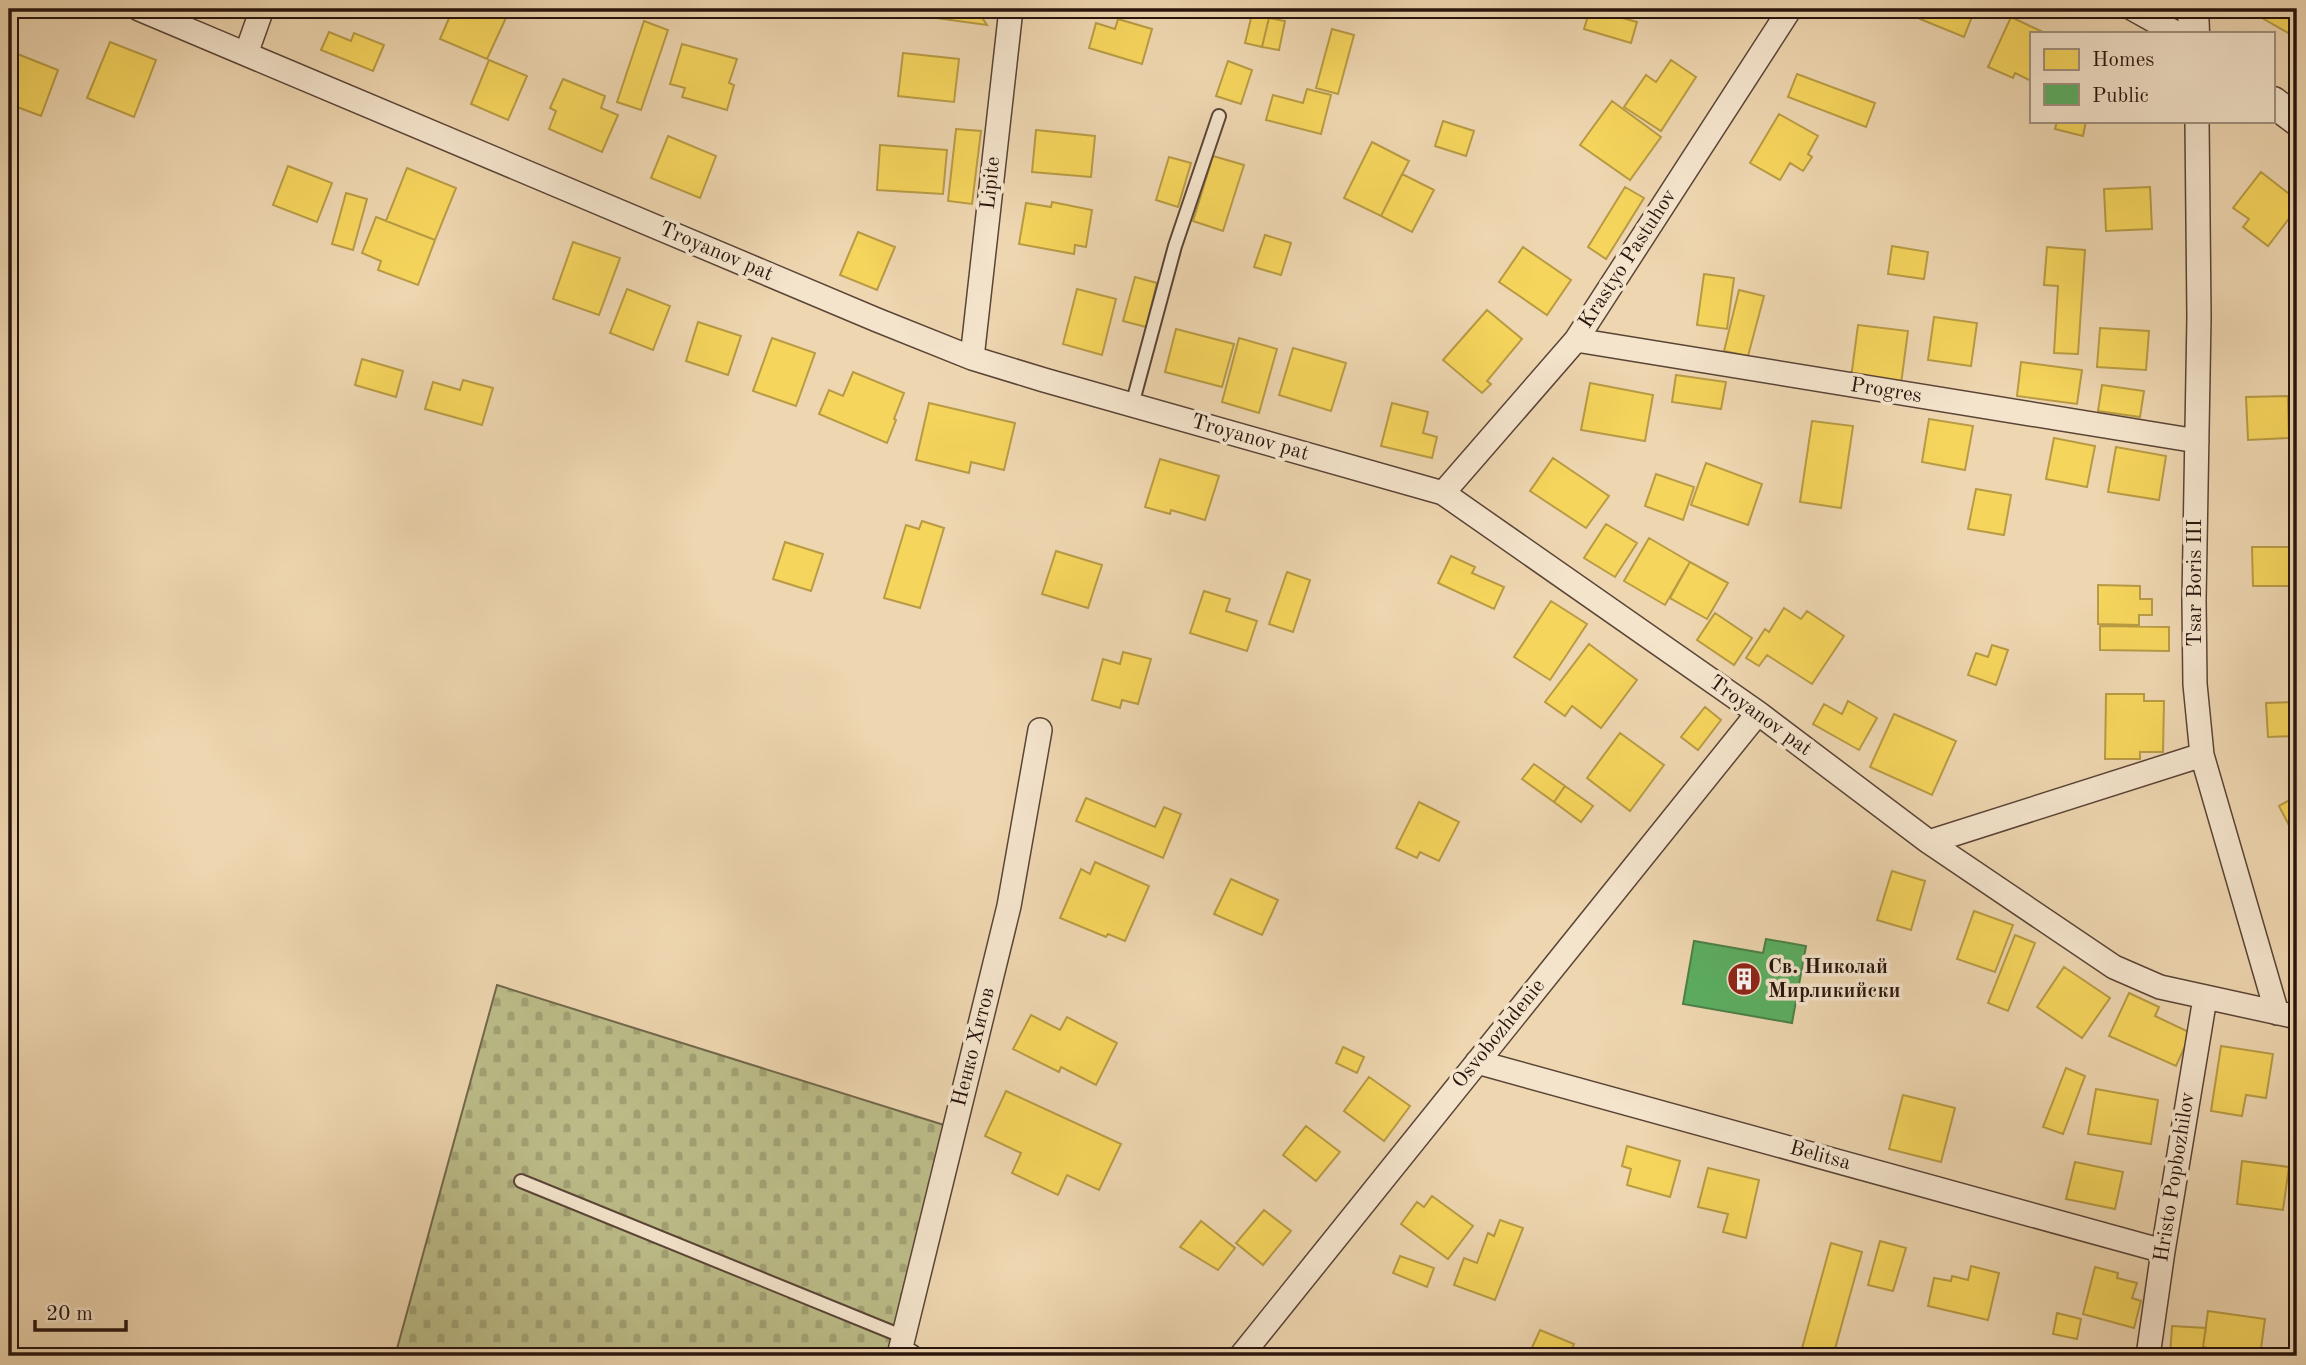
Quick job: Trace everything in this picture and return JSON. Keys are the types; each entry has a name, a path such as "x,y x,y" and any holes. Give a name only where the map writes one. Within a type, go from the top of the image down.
{"street":[{"name":"Troyanov pat","path":"139,9 972,358 1443,493 1758,713 1929,842 2114,967 2160,987 2287,1015"},
{"path":"246,54 262,9"},
{"name":"Lipite","path":"972,358 1011,9"},
{"name":"Krastyo Pastuhov","path":"1443,493 1576,340 1790,9"},
{"path":"2133,9 2174,32"},
{"path":"2193,9 2194,32"},
{"path":"2274,103 2297,120"},
{"name":"Tsar Boris III","path":"2197,122 2199,317 2194,600 2195,684 2202,755 2287,1015"},
{"name":"Progres","path":"1576,340 2197,441"},
{"name":"Osvobozhdenie","path":"1241,1356 1758,713"},
{"name":"Ненко Хитов","path":"907,1346 1009,906 1040,730"},
{"path":"1929,842 2202,755"},
{"name":"Hristo Popbozhilov","path":"2148,1356 2205,998"},
{"name":"Belitsa","path":"1477,1062 2163,1251"}],"lane":[{"path":"1132,405 1175,246 1219,116"},
{"path":"521,1181 907,1346"}],"green space":[{"path":"497,985 944,1125 902,1356 395,1356"}],"building: Homes":[{"path":"453,9 510,9 487,59 440,39"},
{"path":"906,9 976,9 987,25 906,14"},
{"path":"1253,9 1271,9 1269,18 1252,14"},
{"path":"1590,9 1637,22 1631,43 1584,29"},
{"path":"1925,9 1975,9 1964,37 1920,19"},
{"path":"2268,9 2297,9 2297,38 2262,18"},
{"path":"1252,14 1269,18 1262,47 1245,43"},
{"path":"2011,17 2043,32 2030,32 2030,80 2015,73 2013,78 1988,67"},
{"path":"1269,18 1285,21 1279,50 1262,47"},
{"path":"1118,19 1152,29 1142,64 1089,48 1096,23 1115,29"},
{"path":"644,21 668,30 641,110 617,102"},
{"path":"1332,29 1354,35 1338,94 1316,88"},
{"path":"329,32 351,41 354,33 384,45 373,71 321,50"},
{"path":"110,42 156,60 134,117 87,98"},
{"path":"682,44 737,59 729,83 734,85 727,110 682,97 685,88 670,84"},
{"path":"15,53 58,70 41,116 9,104 9,72"},
{"path":"903,53 959,59 954,102 898,96"},
{"path":"489,60 527,76 508,120 471,104"},
{"path":"1671,60 1696,77 1661,131 1624,107 1646,75 1656,82"},
{"path":"1228,61 1252,70 1241,104 1216,96"},
{"path":"1797,74 1875,103 1866,127 1788,97"},
{"path":"563,79 605,96 601,108 618,115 602,152 549,129 556,111 550,108"},
{"path":"1307,89 1331,95 1321,134 1266,120 1273,95 1303,103"},
{"path":"1612,101 1661,137 1630,180 1580,145"},
{"path":"1779,114 1818,136 1808,154 1812,157 1803,171 1790,163 1780,180 1750,163"},
{"path":"1443,121 1474,131 1466,156 1435,146"},
{"path":"2057,122 2086,122 2083,136 2055,129"},
{"path":"956,129 981,131 972,204 948,201"},
{"path":"1036,130 1095,136 1091,177 1032,172"},
{"path":"668,136 716,156 700,198 651,178"},
{"path":"1372,142 1409,161 1381,216 1344,198"},
{"path":"880,145 947,150 943,194 877,190"},
{"path":"1213,156 1244,165 1223,231 1193,221"},
{"path":"1169,157 1191,163 1178,207 1156,200"},
{"path":"288,166 332,183 317,222 273,205"},
{"path":"407,168 456,188 435,240 386,221"},
{"path":"2261,172 2297,200 2297,208 2268,246 2243,227 2249,219 2233,208"},
{"path":"1402,174 1434,190 1412,232 1381,216"},
{"path":"1625,187 1644,198 1606,259 1588,247"},
{"path":"2150,187 2152,229 2106,231 2104,189"},
{"path":"346,193 367,199 353,250 332,244"},
{"path":"1052,202 1092,210 1086,247 1075,245 1074,254 1019,244 1026,203 1051,207"},
{"path":"376,217 435,240 418,285 378,270 381,261 362,253"},
{"path":"858,232 895,247 877,290 840,275"},
{"path":"1265,235 1291,243 1281,275 1254,267"},
{"path":"573,242 620,258 599,315 553,299"},
{"path":"1892,246 1928,252 1924,279 1888,274"},
{"path":"1523,247 1571,280 1547,315 1499,282"},
{"path":"2047,247 2085,250 2078,354 2054,353 2058,286 2044,285"},
{"path":"1704,274 1734,278 1727,329 1697,325"},
{"path":"1135,277 1157,283 1146,327 1123,321"},
{"path":"627,289 670,306 653,350 610,333"},
{"path":"1077,289 1116,299 1102,355 1063,344"},
{"path":"1739,290 1764,296 1748,356 1724,351"},
{"path":"1487,310 1522,339 1487,381 1491,384 1482,393 1443,360"},
{"path":"1934,317 1977,323 1971,366 1928,360"},
{"path":"698,322 741,336 728,375 686,361"},
{"path":"1858,325 1908,331 1901,384 1851,378"},
{"path":"2100,328 2149,331 2146,370 2097,367"},
{"path":"1176,329 1234,344 1222,387 1165,372"},
{"path":"772,338 815,353 796,406 753,391"},
{"path":"1239,338 1277,349 1259,413 1222,402"},
{"path":"1293,348 1346,363 1331,411 1279,395"},
{"path":"362,359 403,371 396,397 355,385"},
{"path":"2021,362 2082,370 2077,404 2017,396"},
{"path":"853,372 904,393 887,443 819,414 829,390 843,396"},
{"path":"1676,375 1726,382 1721,409 1672,402"},
{"path":"463,380 493,388 482,425 425,409 433,382 460,390"},
{"path":"1590,383 1653,395 1645,441 1581,430"},
{"path":"2102,385 2144,391 2140,417 2098,411"},
{"path":"2288,396 2289,438 2248,440 2246,397"},
{"path":"929,403 1015,423 1004,470 971,462 969,473 916,460"},
{"path":"1392,403 1428,412 1423,433 1437,437 1432,458 1381,446"},
{"path":"1929,419 1973,426 1965,470 1922,462"},
{"path":"1812,421 1853,426 1841,508 1800,502"},
{"path":"2054,438 2095,446 2087,487 2046,479"},
{"path":"2116,447 2166,456 2159,500 2108,492"},
{"path":"1553,458 1609,496 1586,528 1530,491"},
{"path":"1160,459 1219,476 1205,520 1171,510 1170,514 1145,507"},
{"path":"1706,463 1762,484 1748,525 1691,505"},
{"path":"1656,474 1694,487 1683,520 1645,506"},
{"path":"1976,489 2011,495 2004,535 1968,529"},
{"path":"922,521 944,528 920,608 884,598 906,525 919,529"},
{"path":"1606,524 1637,543 1615,577 1584,558"},
{"path":"1649,538 1690,562 1665,605 1624,581"},
{"path":"785,542 823,554 811,591 773,579"},
{"path":"2252,547 2297,547 2297,586 2253,586"},
{"path":"1056,551 1102,565 1088,608 1042,594"},
{"path":"1451,556 1475,567 1472,573 1504,587 1494,609 1438,583"},
{"path":"1690,562 1728,583 1707,619 1670,598"},
{"path":"1287,572 1310,580 1293,632 1269,624"},
{"path":"2098,585 2140,586 2140,599 2152,599 2152,615 2139,615 2139,625 2098,624"},
{"path":"1204,591 1230,599 1226,611 1257,621 1247,651 1190,633"},
{"path":"1551,601 1587,624 1550,680 1514,657"},
{"path":"1784,608 1801,619 1807,611 1844,636 1812,684 1767,655 1759,666 1746,658 1765,629 1769,632"},
{"path":"1715,613 1752,638 1734,665 1697,640"},
{"path":"2100,626 2169,627 2169,651 2100,650"},
{"path":"1589,644 1637,680 1601,728 1572,706 1565,716 1545,702"},
{"path":"1992,645 2008,650 1996,685 1968,675 1976,653 1988,657"},
{"path":"1123,652 1151,659 1138,704 1122,700 1120,708 1092,700 1103,659 1120,664"},
{"path":"2106,694 2144,694 2144,701 2164,701 2163,752 2140,752 2140,759 2105,759"},
{"path":"1848,701 1877,718 1859,750 1813,724 1824,704 1842,714"},
{"path":"2297,702 2297,736 2268,737 2266,703"},
{"path":"1705,707 1721,720 1698,750 1681,737"},
{"path":"1894,714 1956,741 1932,795 1870,767"},
{"path":"1620,733 1664,765 1630,811 1587,778"},
{"path":"1534,764 1565,786 1554,802 1522,779"},
{"path":"1565,786 1593,806 1581,822 1554,802"},
{"path":"2297,796 2297,833 2294,835 2279,806"},
{"path":"1086,798 1155,827 1164,807 1181,814 1163,858 1076,821"},
{"path":"1419,802 1459,822 1439,861 1420,852 1417,858 1396,848"},
{"path":"1095,862 1149,886 1125,941 1108,934 1106,937 1060,918 1081,869 1090,874"},
{"path":"1892,871 1925,881 1911,930 1877,920"},
{"path":"1231,879 1278,900 1262,935 1214,914"},
{"path":"1974,911 2013,925 1995,972 1957,959"},
{"path":"2015,935 2035,943 2008,1011 1988,1003"},
{"path":"2064,967 2110,998 2082,1038 2037,1007"},
{"path":"2129,993 2159,1007 2155,1016 2191,1033 2176,1066 2109,1036"},
{"path":"1031,1015 1060,1030 1067,1017 1117,1043 1096,1085 1061,1067 1059,1072 1013,1049"},
{"path":"2221,1046 2273,1054 2266,1098 2246,1095 2242,1116 2211,1111"},
{"path":"1343,1047 1364,1057 1357,1073 1336,1063"},
{"path":"2066,1068 2085,1076 2063,1134 2043,1127"},
{"path":"2297,1073 2297,1114 2289,1112"},
{"path":"1369,1077 1410,1106 1384,1141 1344,1111"},
{"path":"2096,1089 2158,1100 2151,1144 2088,1134"},
{"path":"1006,1091 1121,1144 1099,1190 1067,1175 1058,1195 1012,1173 1021,1153 985,1136"},
{"path":"1903,1095 1955,1108 1941,1162 1889,1149"},
{"path":"1306,1126 1340,1152 1316,1181 1283,1155"},
{"path":"1627,1146 1680,1161 1670,1197 1627,1185 1631,1169 1622,1166"},
{"path":"2242,1161 2289,1167 2283,1210 2237,1204"},
{"path":"2075,1162 2123,1172 2115,1209 2066,1199"},
{"path":"1708,1168 1759,1180 1746,1238 1723,1232 1728,1214 1698,1207"},
{"path":"1432,1196 1473,1226 1448,1259 1401,1224 1417,1202 1424,1207"},
{"path":"1264,1210 1291,1231 1263,1265 1236,1243"},
{"path":"1500,1220 1523,1228 1495,1300 1454,1285 1464,1258 1477,1263 1488,1233 1494,1236"},
{"path":"1201,1221 1235,1248 1218,1270 1180,1247"},
{"path":"1880,1241 1906,1248 1893,1291 1868,1285"},
{"path":"1831,1243 1862,1252 1833,1356 1816,1356 1801,1352"},
{"path":"1400,1256 1434,1268 1427,1287 1393,1273"},
{"path":"1971,1266 1999,1273 1988,1320 1928,1306 1934,1278 1951,1281 1952,1276 1968,1280"},
{"path":"2095,1267 2118,1273 2117,1278 2137,1283 2132,1298 2141,1301 2134,1328 2083,1314"},
{"path":"2208,1311 2265,1319 2260,1356 2207,1356 2208,1348 2203,1347"},
{"path":"2057,1313 2081,1319 2077,1339 2053,1334"},
{"path":"2172,1326 2206,1328 2202,1353 2206,1353 2205,1356 2170,1356"},
{"path":"1540,1330 1574,1344 1569,1356 1540,1356 1530,1352"}],"building: Public":[{"name":"Св. Николай Мирликийски","path":"1766,939 1806,946 1792,1023 1683,1004 1694,941 1763,953"}],"place":[{"name":"Св. Николай Мирликийски","path":"1744,979"}]}
